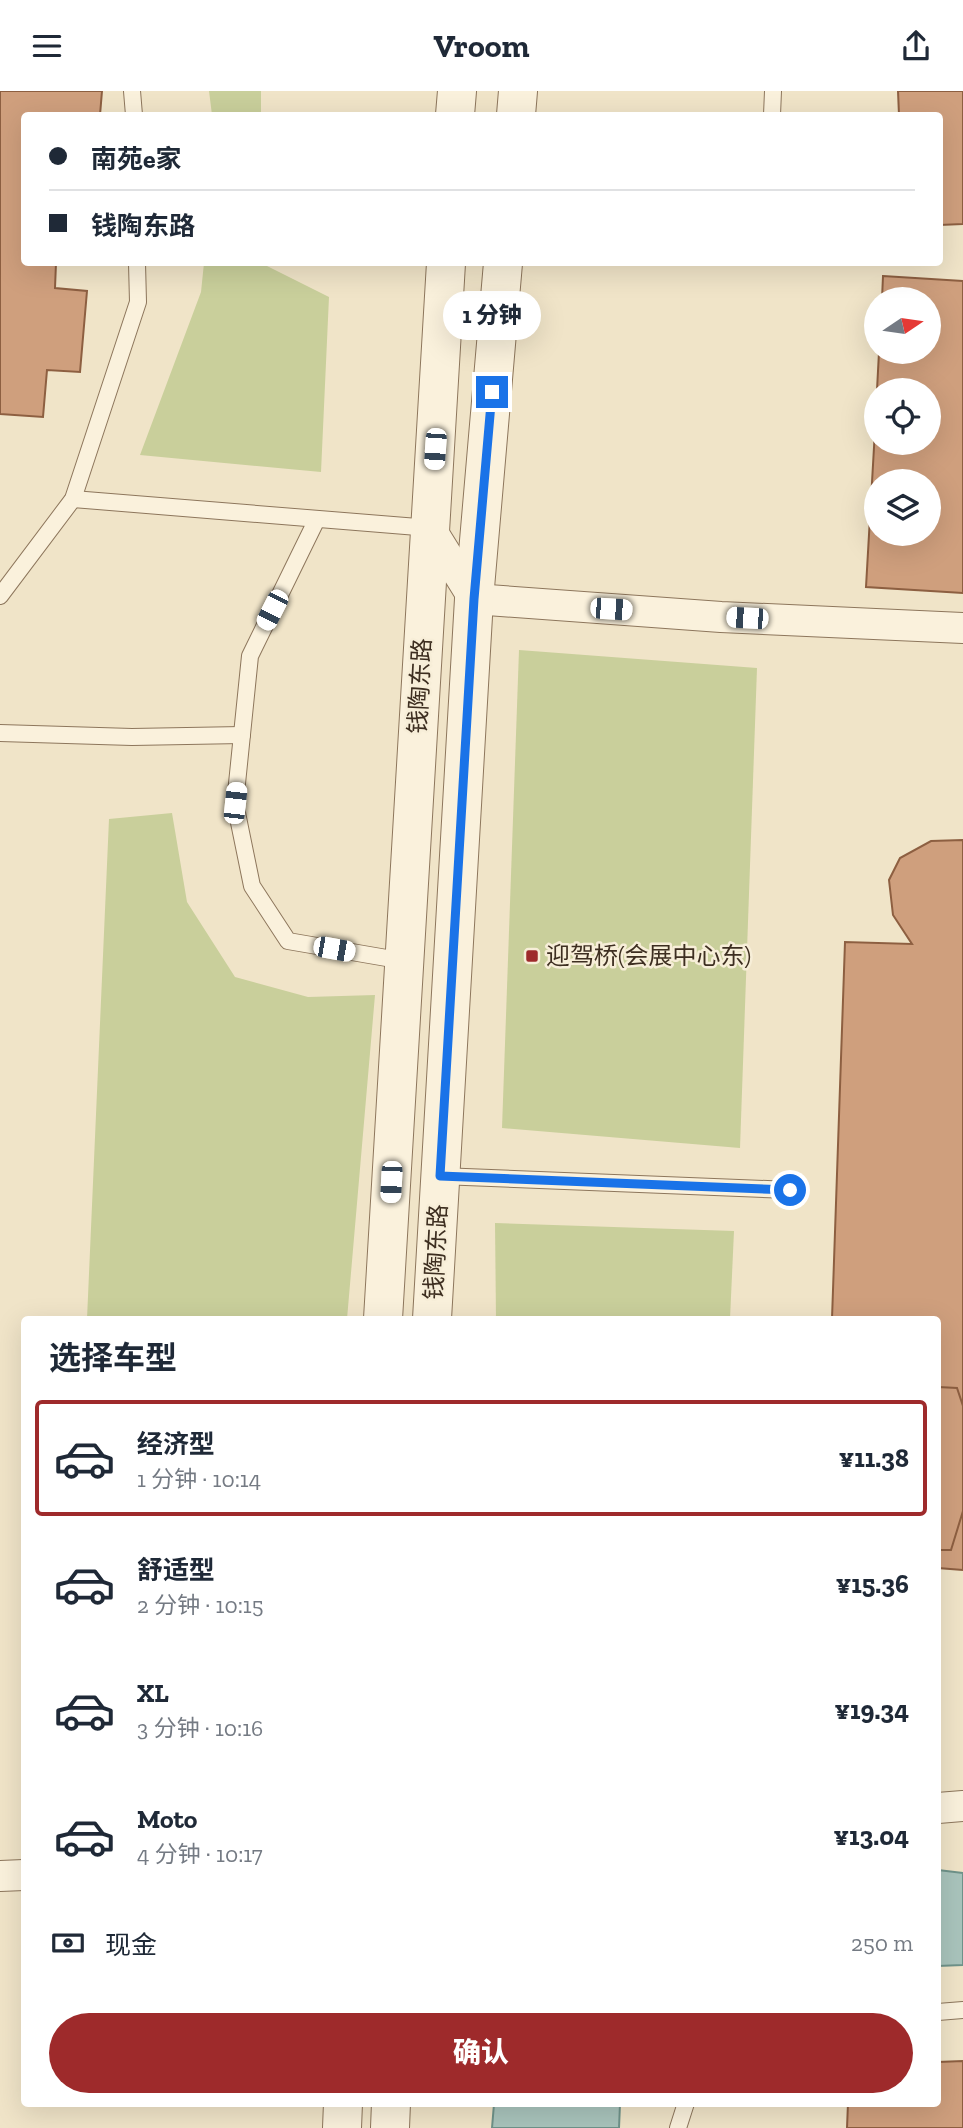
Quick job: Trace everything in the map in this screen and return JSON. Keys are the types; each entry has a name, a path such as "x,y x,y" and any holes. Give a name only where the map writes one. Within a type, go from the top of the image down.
{"street":[{"path":"456,112 457,91"},
{"path":"516,112 518,91"},
{"name":"钱陶东路","path":"383,1316 446,266"},
{"name":"钱陶东路","path":"432,1316 474,599 503,266"},
{"path":"430,528 474,599 720,617 963,628"},
{"path":"941,1808 963,1806"},
{"path":"0,1876 21,1875"},
{"path":"342,2107 342,2128"},
{"path":"390,2128 391,2107"}],"lane":[{"path":"132,91 134,112"},
{"path":"772,112 773,91"},
{"path":"0,596 73,499 138,302 137,266"},
{"path":"73,499 430,528"},
{"path":"317,519 250,656 235,803 252,886 288,941 404,961"},
{"path":"0,733 132,737 242,735"},
{"path":"440,1176 790,1190"},
{"path":"941,2012 963,2010"},
{"path":"678,2128 685,2107"}],"green space":[{"path":"209,91 261,91 261,112 212,112"},
{"path":"204,266 267,266 329,297 321,472 140,455 201,292"},
{"path":"519,650 757,668 740,1148 502,1128"},
{"path":"172,813 187,902 235,977 308,997 375,995 347,1316 87,1316 109,819"},
{"path":"495,1223 734,1231 730,1316 496,1316"}],"water":[{"path":"941,1870 963,1873 963,1965 941,1966"},
{"path":"494,2107 620,2107 619,2128 492,2128"}],"building":[{"path":"0,91 102,91 100,112 21,112 21,266 56,266 55,288 87,291 80,372 47,370 43,417 0,414"},
{"path":"898,91 963,91 963,224 943,225 943,112 899,112"},
{"path":"883,276 963,281 963,593 866,587 868,546 941,546 941,469 873,469 874,455 941,455 941,378 878,378 878,364 942,364 942,287 883,287"},
{"path":"963,840 963,1570 941,1568 941,1316 832,1316 845,942 912,944 893,915 889,880 900,858 931,841"},
{"path":"941,1387 957,1388 963,1406 963,1511 951,1550 941,1550"},
{"path":"963,2061 963,2128 847,2128 848,2107 941,2107 941,2062"}],"place":[{"name":"迎驾桥(会展中心东)","path":"532,956"}],"route":[{"path":"492,392 474,599 440,1176 790,1190"}]}
